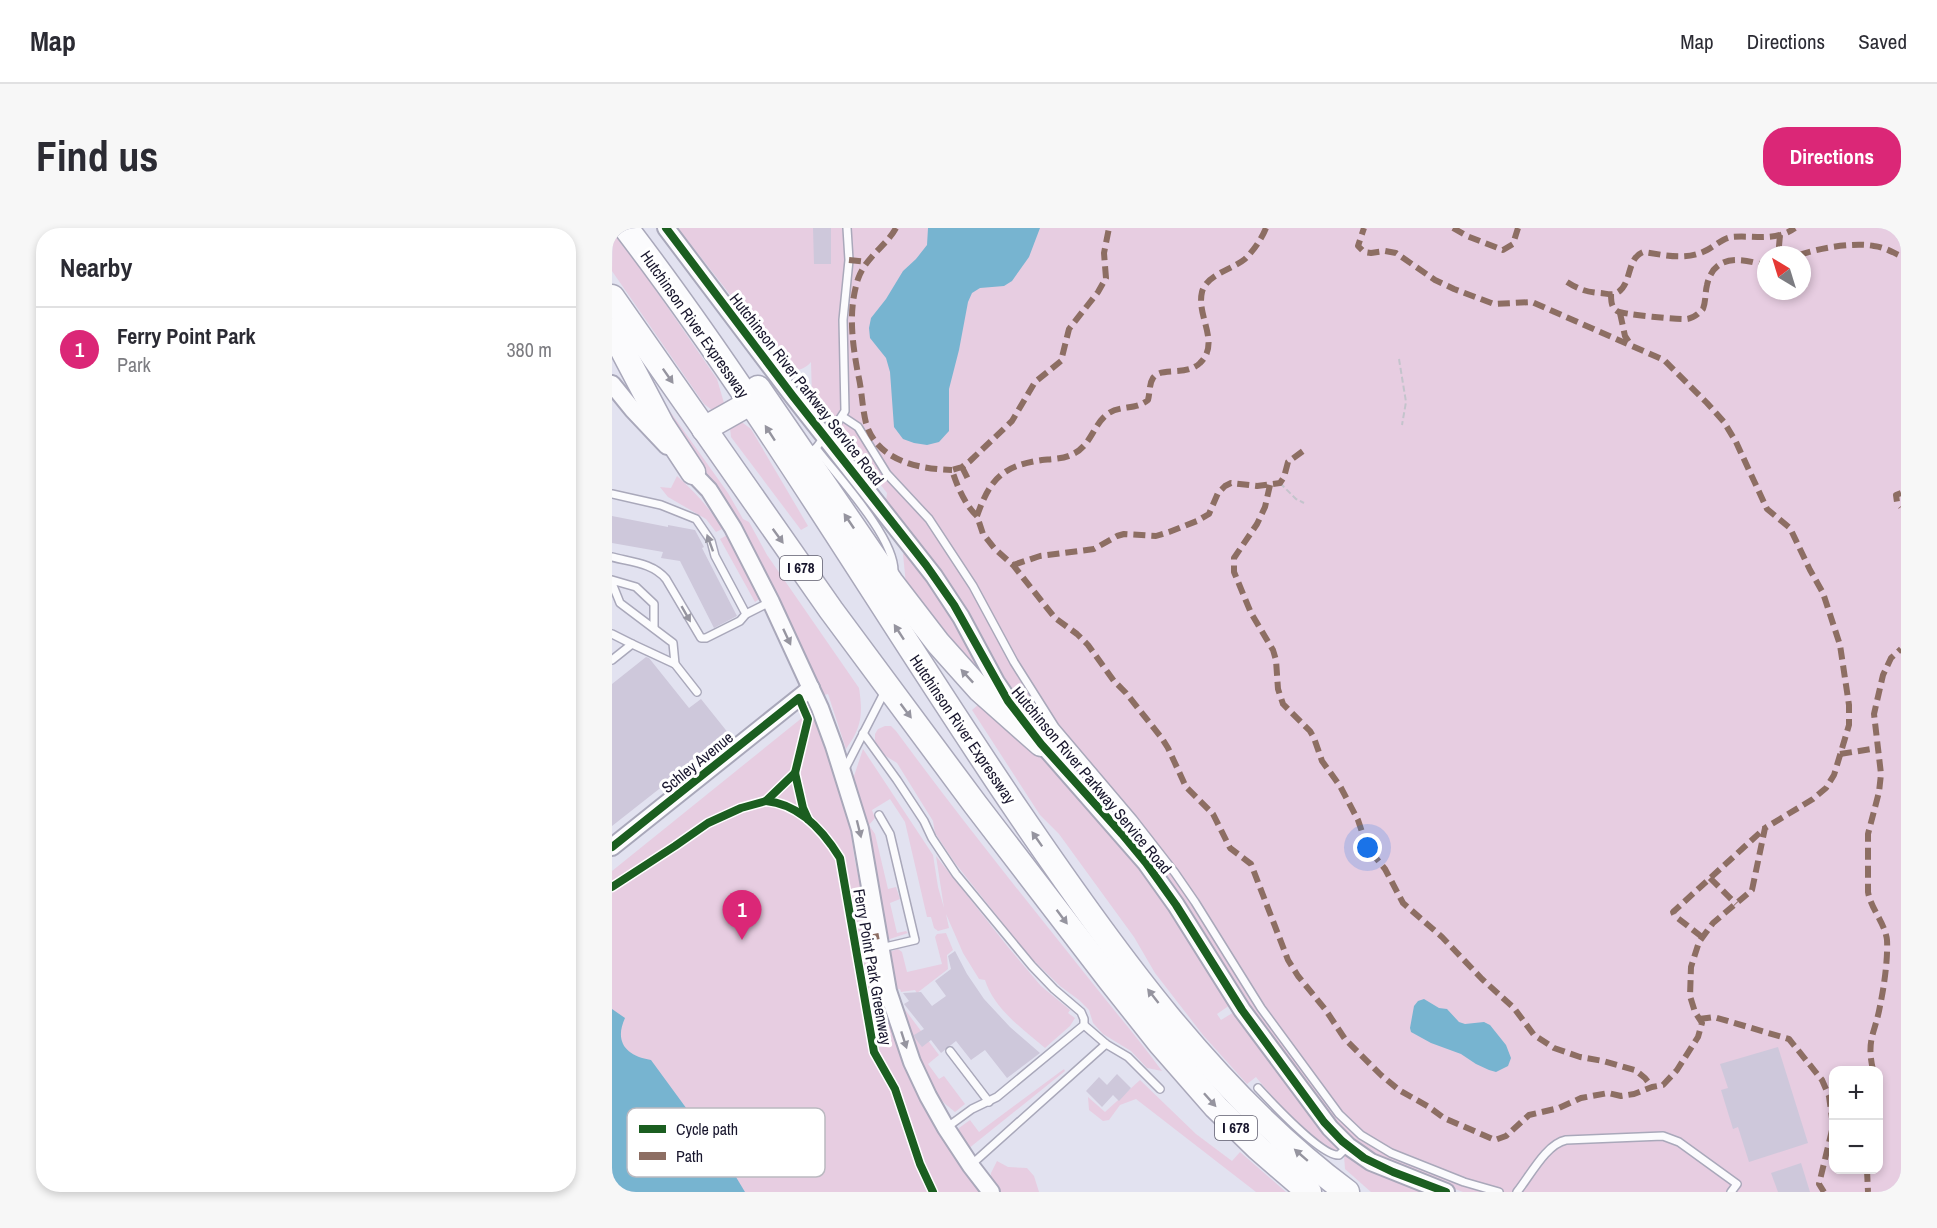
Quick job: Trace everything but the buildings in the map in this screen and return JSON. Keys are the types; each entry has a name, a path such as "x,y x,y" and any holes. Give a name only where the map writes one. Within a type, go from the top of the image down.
{"highway":[{"name":"Hutchinson River Expressway","path":"626,228 750,403 809,451"},
{"name":"Hutchinson River Expressway","path":"612,297 808,578 975,804 1160,1043 1230,1122 1309,1192"},
{"path":"612,330 662,425 693,472"},
{"path":"708,342 761,391 809,451 885,590 938,643 966,676 1041,744"},
{"path":"704,429 750,403"},
{"name":"Hutchinson River Expressway","path":"885,590 1039,842 1177,1028 1223,1081 1289,1145 1347,1192"}],"street":[{"name":"Hutchinson River Parkway Service Road","path":"666,228 792,395 809,451 934,576 964,622 1002,692 1041,744 1146,863 1245,1016 1319,1115 1348,1146 1378,1165 1446,1192"},
{"path":"615,394 709,490 728,518 771,602 830,733 843,773 860,829 888,991 912,1062 946,1128 991,1192"},
{"name":"Schley Avenue","path":"612,847 811,688"}],"lane":[{"path":"809,451 843,417 846,403 843,320 849,268 847,228"},
{"path":"843,417 858,427 887,474 929,519 973,586 1014,662 1055,727 1133,819 1175,873 1261,1008 1339,1114 1367,1140 1398,1156 1464,1182 1500,1192"},
{"path":"612,494 660,505 696,519 711,541 715,556 746,614"},
{"path":"612,557 649,566 659,571 701,638 706,638 740,621 746,614 771,602"},
{"path":"612,581 636,587 654,604 654,627"},
{"path":"612,581 620,603 673,643 675,664"},
{"path":"612,634 675,664 697,692"},
{"path":"612,660 632,644"},
{"path":"843,773 888,686"},
{"path":"863,733 919,813 951,867 1032,966 1081,1012 1084,1025 1106,1044 1128,1057 1160,1089"},
{"path":"879,816 891,834 915,940 881,948"},
{"path":"946,1128 972,1109 989,1102 1084,1025"},
{"path":"971,1166 1106,1044"},
{"path":"950,1051 989,1102"},
{"path":"1258,1088 1298,1128 1329,1154 1339,1155 1348,1146"},
{"path":"1516,1192 1551,1148 1563,1140 1662,1136 1679,1142 1737,1184 1731,1192"}],"path":[{"path":"1399,359 1406,402 1402,424"},
{"path":"1280,483 1296,499 1304,503"}],"shaded area":[{"path":"613,228 717,379 724,403 712,410 704,404 612,271"},
{"path":"678,228 1901,228 1901,1192 1463,1192 1388,1163 1365,1150 1331,1120 1026,714 886,502 887,493 880,484 872,485 840,445 838,437 843,428 812,398 811,362 799,370 785,365"},
{"path":"664,403 728,493 743,519 749,522 767,555 859,688 860,720 846,749 828,694 821,696 792,628 736,518 717,486 686,449"},
{"path":"735,423 743,423 751,429 808,526 801,530 731,437 730,428"},
{"path":"677,476 702,501 722,529 716,532 706,519 668,497 660,487 671,488"},
{"path":"729,534 762,597 755,602 720,539"},
{"path":"907,552 966,642 983,674 980,678 907,595 903,554"},
{"path":"979,704 1043,756 1115,837 1145,874 1174,916 1230,1005 1217,1014 1221,1020 1234,1012 1307,1111 1340,1148 1332,1150 1314,1138 1256,1077 1247,1084 1203,1035 1155,973 1134,937 1059,834 1040,815 972,710"},
{"path":"803,717 814,718 820,724 847,807 855,861 891,1025 916,1086 985,1192 732,1192 720,1177 825,1177 825,1108 667,1108 612,1037 612,871"},
{"path":"891,726 896,731 942,793 1162,1071 1147,1068 1131,1051 1103,1034 1093,1023 1089,1010 1028,955 955,863 935,833 933,821 897,763 884,755 875,743 875,734 878,729"},
{"path":"863,749 933,855 944,908 936,856 1041,986 1070,1010 1068,1013 1075,1018 1070,1026 1045,1048 1010,1018 995,1000 985,980 979,979 963,953 946,914 949,928 938,931 934,928 931,917 927,917 905,822 890,799 872,810 875,818 869,825 875,834 888,889 896,887 900,899 890,903 897,933 906,931 908,933 890,939 886,938 853,779"},
{"path":"946,933 953,950 947,955 948,969 917,993 915,990 901,992 900,989 895,990 889,952 898,949 902,952 907,972 942,964 935,937 937,934"},
{"path":"900,1003 939,1055 928,1064 939,1079 944,1076 965,1104 955,1112 931,1086 911,1039"},
{"path":"1064,1069 1065,1071 968,1149 958,1133 959,1128 970,1120 979,1132"},
{"path":"1140,1080 1196,1134 1232,1161 1240,1152 1286,1192 1256,1192 1136,1099 1120,1105 1109,1120 1103,1121 1089,1110 1088,1097 1105,1112"},
{"path":"1347,1154 1427,1192 1371,1192 1345,1169 1344,1156"},
{"path":"997,1161 1008,1167 1027,1168 1034,1176 1039,1192 1001,1192 990,1180"}],"water":[{"path":"928,228 1040,228 1029,257 1012,281 1004,286 980,288 972,293 949,389 949,431 939,442 927,445 903,439 894,427 890,372 886,358 870,338 869,328 871,318 903,271 927,245"},
{"path":"1424,999 1439,1008 1447,1009 1459,1022 1465,1024 1484,1022 1490,1025 1506,1045 1511,1058 1508,1066 1496,1072 1489,1070 1461,1054 1431,1043 1411,1032 1414,1006 1418,1001"},
{"path":"612,1009 625,1018 621,1034 624,1046 635,1055 651,1060 686,1108 627,1108 627,1177 736,1177 745,1192 612,1192"}],"marked path":[{"path":"896,228 861,272 853,303 853,338 866,423 879,446 889,454 913,465 952,470"},
{"path":"977,516 962,495 952,470 970,461 1012,421 1035,382 1061,361 1069,329 1106,278 1104,253 1109,228"},
{"path":"1266,228 1257,245 1245,259 1214,277 1202,292 1201,301 1208,347 1200,363 1188,370 1157,374 1151,383 1148,400 1110,412 1101,420 1079,451 1062,458 1017,466 999,476 987,492 977,516 983,534 995,549 1013,565 1055,618 1088,645 1114,681 1161,737 1186,787 1213,814 1230,848 1251,864 1288,960 1345,1039 1399,1090 1444,1118 1495,1140 1506,1136 1529,1115 1559,1108 1581,1098 1608,1093 1621,1096 1634,1094 1663,1085 1677,1070 1698,1037 1702,1023 1695,1012 1690,996 1691,967 1699,942 1713,923 1752,890 1765,828 1813,799 1826,788 1834,775 1849,725 1849,705 1840,645 1823,593 1790,528 1767,509 1736,442 1724,422 1664,360 1532,302 1494,304 1454,289 1435,280 1396,253 1364,252 1358,246 1364,228"},
{"path":"1453,228 1503,250 1513,244 1518,228"},
{"path":"1567,282 1586,291 1614,294 1624,286 1634,261 1643,252 1675,256 1691,255 1707,250 1729,238 1780,235 1795,228"},
{"path":"1779,246 1780,235"},
{"path":"1811,251 1847,245 1866,245 1881,247 1901,256"},
{"path":"849,260 867,262"},
{"path":"1611,294 1612,306 1620,312 1650,317 1687,319 1694,317 1703,309 1707,285 1716,267 1730,260 1757,264"},
{"path":"1620,313 1625,336 1631,345"},
{"path":"1013,565 1040,556 1094,549 1124,534 1156,536 1197,521 1209,514 1218,493 1231,483 1257,486 1280,483 1288,462 1303,451"},
{"path":"962,467 969,481"},
{"path":"1270,485 1265,507 1257,524 1234,558 1234,572 1251,613 1273,650 1278,689 1283,704 1310,731 1322,761 1340,786 1358,820 1367,847 1385,869 1403,903 1442,937 1482,979 1514,1008 1534,1035 1554,1048 1580,1057 1635,1070 1652,1087"},
{"path":"1901,493 1896,495 1901,507"},
{"path":"1872,1066 1870,1051 1883,990 1887,948 1886,934 1868,892 1868,834 1879,792 1881,774 1874,714 1883,675 1891,658 1901,649"},
{"path":"1840,754 1878,748"},
{"path":"1702,937 1673,912 1765,828"},
{"path":"1710,878 1736,904"},
{"path":"854,941 879,936"},
{"path":"1699,1019 1714,1017 1789,1039 1822,1080 1829,1096 1833,1126 1819,1184 1824,1192"},
{"path":"1867,1174 1868,1192"}],"cycle path":[{"path":"666,228 792,395 926,565 954,605 1008,701 1041,744 1146,863 1176,905 1242,1010 1324,1122 1342,1141 1364,1158 1393,1172 1446,1192"},
{"path":"612,847 799,698 808,719 795,773 803,808 808,819"},
{"path":"612,887 708,823 741,808 766,801 795,773"},
{"name":"Ferry Point Park Greenway","path":"766,801 778,803 800,813 818,829 840,858 874,1052 895,1089 920,1164 933,1192"}],"place":[{"name":"Ferry Point Park","path":"742,940"}]}
